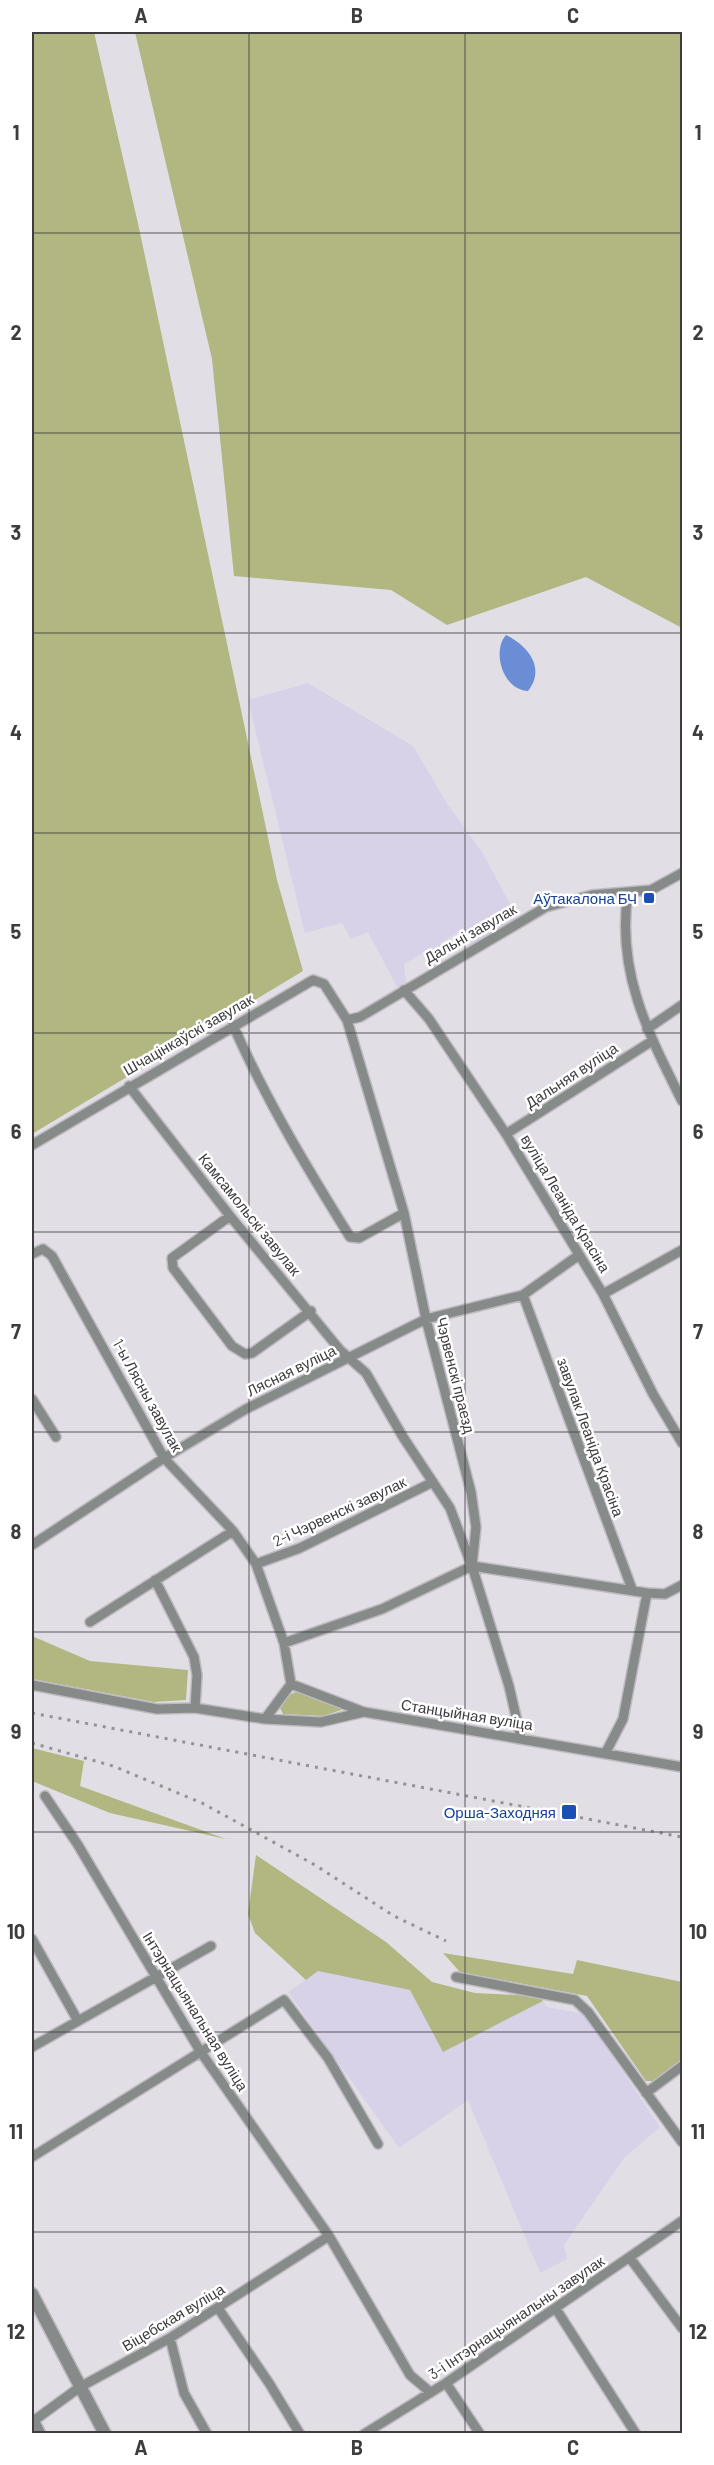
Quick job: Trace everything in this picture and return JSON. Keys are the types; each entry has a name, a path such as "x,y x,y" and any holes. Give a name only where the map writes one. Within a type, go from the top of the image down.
{"street":[{"name":"Дальні завулак","path":"347,1020 360,1017 546,907 592,895 651,890 682,873"},
{"path":"628,893 624,920 625,955 647,1029 682,1101"},
{"name":"Шчацінкаўскі завулак","path":"32,1145 313,980 324,984 347,1020"},
{"name":"вуліца Леаніда Красіна","path":"404,990 429,1019 506,1134 603,1294 652,1394 682,1443"},
{"path":"647,1029 682,1005"},
{"name":"Чэрвенскі праезд","path":"347,1020 404,1213 426,1319 471,1492 476,1527 472,1566 509,1686 521,1738"},
{"path":"233,1025 255,1076 298,1154 350,1238 358,1238 404,1213"},
{"name":"Дальняя вуліца","path":"506,1134 652,1041"},
{"name":"Камсамольскі завулак","path":"129,1086 230,1216 311,1311 340,1350 352,1358 366,1373 403,1437 450,1508 472,1566"},
{"path":"230,1216 172,1258 172,1269 232,1346 245,1354 252,1353 311,1311"},
{"name":"1-ы Лясны завулак","path":"32,1254 43,1249 59,1266 164,1458 233,1531 256,1564 284,1643"},
{"path":"603,1294 682,1250"},
{"name":"Лясная вуліца","path":"32,1545 164,1458 246,1409 426,1319 523,1294 579,1255"},
{"name":"завулак Леаніда Красіна","path":"523,1294 632,1589"},
{"path":"32,1399 56,1437"},
{"name":"2-і Чэрвенскі завулак","path":"256,1564 300,1548 433,1482"},
{"path":"90,1622 233,1531"},
{"path":"265,1719 291,1684 284,1643 382,1609 472,1566 647,1593 665,1594 682,1585"},
{"path":"155,1580 194,1657 195,1708"},
{"path":"606,1752 623,1719 647,1593"},
{"name":"Станцыйная вуліца","path":"291,1684 364,1712 606,1752 682,1767"},
{"path":"32,1685 157,1709 195,1708 265,1719 321,1722 364,1712"},
{"name":"Інтэрнацыянальная вуліца","path":"45,1796 78,1845 155,1978 200,2050 329,2236 410,2375 430,2392"},
{"path":"32,1940 78,2021"},
{"path":"32,2047 212,1946"},
{"path":"456,1977 575,2000 588,2012 682,2142"},
{"path":"32,2157 200,2050 284,2000 328,2058 378,2144"},
{"path":"646,2093 682,2066"},
{"name":"3-і Інтэрнацыянальны завулак","path":"364,2433 376,2430 682,2221"},
{"name":"Віцебская вуліца","path":"33,2421 80,2387 170,2338 329,2236"},
{"path":"630,2258 682,2328"},
{"path":"32,2294 105,2433"},
{"path":"218,2308 300,2433"},
{"path":"556,2309 636,2433"},
{"path":"170,2338 184,2392 207,2433"},
{"path":"446,2383 480,2433"},
{"path":"33,2421 41,2433"}],"shaded area":[{"path":"308,683 413,746 448,805 482,852 518,919 469,947 458,932 440,943 442,946 430,953 424,952 404,964 406,982 397,987 368,932 351,939 342,923 305,933 248,700"},
{"path":"318,1971 410,1989 443,2051 543,2001 547,2007 584,2014 660,2127 624,2158 564,2245 567,2259 540,2273 468,2100 399,2148 288,1992"}],"green space":[{"path":"32,32 94,32 139,228 277,880 303,971 32,1134"},
{"path":"135,32 682,32 682,628 586,577 447,625 391,590 234,576 212,359"},
{"path":"32,1636 90,1661 188,1670 186,1700 154,1702 32,1679"},
{"path":"296,1692 344,1709 323,1716 283,1714 280,1708 289,1695"},
{"path":"32,1748 84,1761 80,1786 226,1839 110,1813 32,1781"},
{"path":"256,1855 386,1942 432,1982 475,1993 539,1996 543,2001 443,2052 410,1990 318,1971 306,1980 255,1933 248,1914"},
{"path":"443,1953 573,1974 577,1960 682,1982 682,2059 653,2081 646,2081 587,1996 460,1972"}],"water":[{"path":"506,635 521,645 532,658 535,674 528,691 512,685 502,669 500,651"}],"railway":[{"path":"32,1713 682,1837"},
{"path":"32,1743 113,1766 202,1803 315,1865 394,1916 446,1941"}],"place":[{"name":"Аўтакалона БЧ","path":"649,898"},
{"name":"Орша-Заходняя","path":"569,1812"}]}
